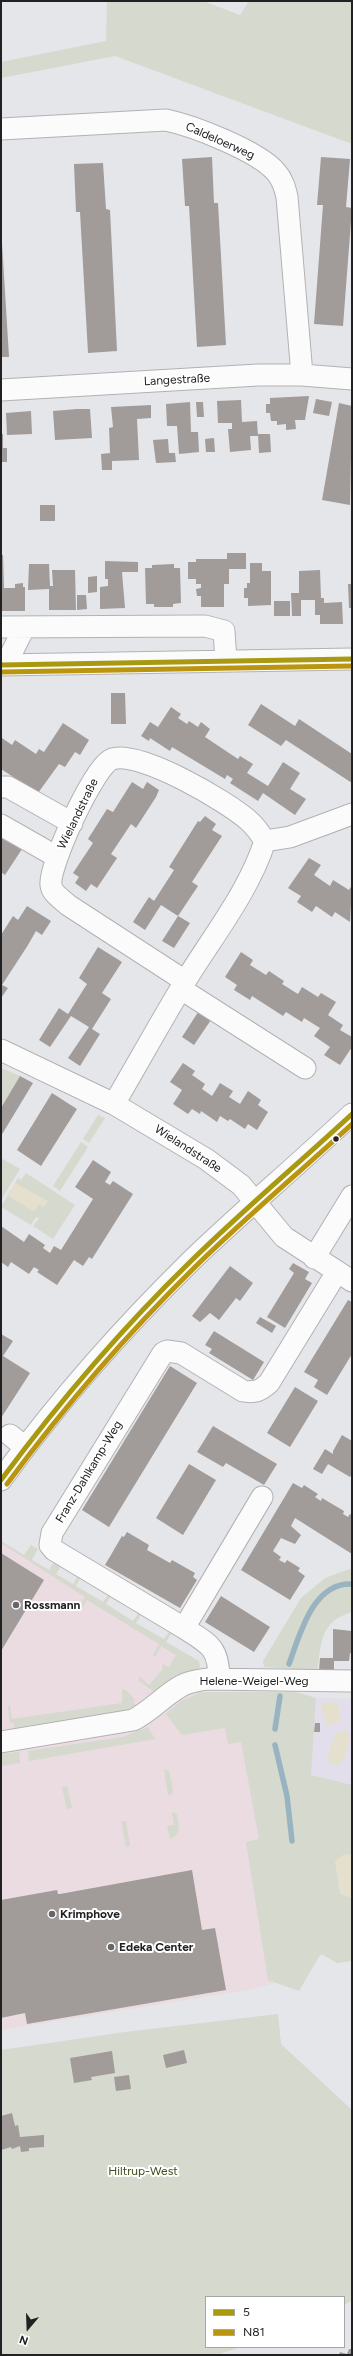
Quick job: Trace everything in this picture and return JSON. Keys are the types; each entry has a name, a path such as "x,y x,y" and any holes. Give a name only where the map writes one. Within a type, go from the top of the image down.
{"street":[{"name":"Caldeloerweg","path":"1,129 166,120 181,123 246,151 264,161 279,176 284,184 287,197 302,375"},
{"name":"Langestraße","path":"1,390 258,375 302,375 352,379"},
{"path":"1,628 205,626 224,631 226,661"},
{"path":"24,628 4,665 352,659"},
{"name":"Wielandstraße","path":"265,841 258,830 248,820 208,793 173,775 125,758 111,759 102,767 72,823 51,874 51,886 55,894 68,905 305,1068"},
{"path":"1,787 8,787 72,823"},
{"path":"114,1104 183,985 233,906 261,853 265,841 290,837 352,814"},
{"path":"1,825 57,857"},
{"name":"Wielandstraße","path":"1,1050 114,1104 206,1159 241,1185 284,1237 345,1277"},
{"path":"1,1480 18,1441 116,1337 192,1260 352,1114"},
{"path":"314,1258 352,1196"},
{"name":"Franz-Dahlkamp-Weg","path":"219,1679 215,1651 209,1644 54,1550 50,1545 50,1540 59,1521 163,1353 167,1351 181,1353 243,1391 252,1393 261,1391 345,1277"},
{"path":"184,1628 262,1497"},
{"name":"Helene-Weigel-Weg","path":"1,1742 133,1720 147,1713 175,1690 188,1683 219,1679 352,1681"}],"shaded area":[{"path":"1,1543 199,1661 202,1692 244,1736 263,1841 279,1982 248,1990 1,2030"},
{"path":"316,1698 352,1699 352,1785 311,1775"}],"green space":[{"path":"107,1 203,1 240,15 249,1 352,1 352,144 115,56 1,78 1,62 106,41"},
{"path":"1,1068 20,1076 1,1108"},
{"path":"98,1115 105,1118 89,1143 83,1139"},
{"path":"81,1142 88,1147 60,1191 53,1186"},
{"path":"1,1158 20,1169 1,1200"},
{"path":"26,1173 75,1205 53,1239 33,1226 39,1218 36,1217 31,1225 1,1207 18,1178 21,1180"},
{"path":"1,1541 24,1555 31,1545 38,1549 32,1560 49,1570 56,1559 63,1563 56,1574 73,1584 79,1574 82,1575 76,1586 103,1602 110,1592 112,1594 106,1604 133,1621 140,1611 143,1612 136,1623 164,1639 171,1629 173,1631 166,1642 199,1661 200,1668 174,1676 154,1692 139,1681 139,1676 149,1685 162,1670 163,1664 169,1667 176,1655 161,1646 155,1657 153,1656 159,1644 87,1600 80,1611 78,1610 85,1597 1,1543"},
{"path":"352,1568 352,1612 333,1621 328,1627 322,1642 317,1671 264,1667 263,1661 301,1598 325,1578"},
{"path":"122,1689 127,1691 135,1700 133,1702 136,1705 126,1710 14,1728 13,1723 10,1723 8,1706 10,1706 12,1719 122,1703"},
{"path":"202,1692 296,1692 316,1698 311,1775 352,1785 352,1961 337,1963 323,1955 320,1955 299,1991 268,1980 246,1842 259,1839 241,1742 228,1744 225,1728 182,1735 166,1714 181,1701"},
{"path":"148,1727 155,1739 29,1761 28,1751 123,1737"},
{"path":"19,1752 20,1763 1,1766 1,1754"},
{"path":"164,1769 169,1771 173,1790 171,1795 168,1795"},
{"path":"67,1786 72,1808 67,1809 62,1787"},
{"path":"172,1812 177,1814 179,1828 176,1836 170,1839 167,1826 174,1825"},
{"path":"121,1821 126,1821 130,1846 126,1847"},
{"name":"Hiltrup-West","path":"278,2014 281,2044 352,2110 352,2301 345,2304 345,2296 205,2296 205,2348 237,2348 217,2355 1,2355 1,2050 125,2032"}],"sand":[{"path":"15,1183 48,1201 44,1207 39,1204 34,1212 7,1195"},
{"path":"338,1702 340,1722 326,1725 320,1703"},
{"path":"348,1730 349,1745 342,1762 339,1766 329,1763 329,1751 337,1732"},
{"path":"352,1854 352,1898 340,1894 335,1861 343,1855"}],"building":[{"path":"212,157 214,203 218,203 226,345 197,347 189,206 185,206 182,159"},
{"path":"321,157 350,159 346,207 352,208 343,326 314,324 323,205 317,205"},
{"path":"103,163 106,209 110,210 117,351 88,353 80,212 76,212 74,164"},
{"path":"1,226 9,357 1,357"},
{"path":"309,396 305,420 295,420 296,429 286,430 286,424 277,425 277,421 271,421 270,413 266,413 266,404 270,404 270,398"},
{"path":"316,399 332,402 329,416 313,413"},
{"path":"241,400 242,422 257,421 258,436 250,436 251,450 230,452 228,429 232,429 232,423 218,423 217,401"},
{"path":"190,402 191,432 198,432 199,452 179,454 177,426 167,426 166,404"},
{"path":"196,402 203,402 204,417 197,417"},
{"path":"339,403 352,406 350,505 322,500"},
{"path":"151,405 151,418 137,419 139,460 112,461 112,470 102,470 101,454 110,453 109,428 113,427 111,407"},
{"path":"90,409 92,438 55,440 53,411"},
{"path":"31,411 32,434 7,435 6,413"},
{"path":"1,434 3,434 3,448 7,448 7,462 1,462"},
{"path":"258,434 270,434 271,452 259,453"},
{"path":"214,438 215,452 206,452 205,439"},
{"path":"168,439 169,453 175,453 176,462 156,463 153,440"},
{"path":"40,505 55,505 55,521 40,521"},
{"path":"227,553 246,553 246,569 229,569 229,584 224,584 224,607 201,607 201,596 197,596 196,589 201,588 201,584 196,584 196,579 188,579 188,562 196,562 196,559 227,559"},
{"path":"1,555 3,555 4,588 15,588 15,584 23,583 23,587 25,587 25,611 1,611"},
{"path":"105,561 138,562 138,572 122,572 125,608 100,609 100,587 108,586 108,579 105,579"},
{"path":"250,563 262,563 262,571 271,571 271,605 248,606 248,598 244,598 244,588 247,588 247,583 250,583"},
{"path":"29,564 49,564 50,586 53,586 52,570 75,570 76,610 49,610 49,589 28,590"},
{"path":"174,564 174,568 180,568 181,603 173,604 173,607 154,607 154,604 146,604 145,568 152,568 152,565"},
{"path":"320,570 321,598 324,598 324,603 342,602 343,624 320,624 320,615 315,615 315,600 301,600 301,616 292,616 291,593 299,593 299,571"},
{"path":"97,576 97,592 88,593 88,577"},
{"path":"348,584 352,584 352,608 349,608"},
{"path":"77,595 86,595 87,609 77,610"},
{"path":"274,601 290,601 290,616 274,616"},
{"path":"111,693 125,693 126,724 111,724"},
{"path":"261,704 295,726 299,719 352,754 352,783 286,740 281,746 248,725"},
{"path":"171,707 181,714 178,718 187,724 189,721 198,727 201,722 210,729 205,737 238,759 240,756 253,764 247,773 268,786 283,762 300,773 290,789 306,799 295,815 263,793 258,801 230,783 233,779 227,775 225,779 172,747 170,751 150,738 149,741 141,736 150,722 158,727"},
{"path":"63,723 89,740 80,755 75,752 65,767 59,764 38,793 1,769 1,735 2,738 12,745 15,740 36,754 39,749 44,752"},
{"path":"132,782 143,789 147,782 159,790 136,828 131,824 111,854 117,858 97,888 91,884 86,891 75,883 79,877 73,873 93,843 88,839 107,809 113,812"},
{"path":"205,816 216,824 212,830 222,836 192,882 198,886 178,916 161,905 145,930 133,922 149,897 154,901 174,870 169,867 198,821 200,822"},
{"path":"1,836 22,849 5,875 1,872"},
{"path":"309,858 321,865 314,875 330,886 333,880 349,890 352,885 350,922 335,912 332,917 316,906 312,912 297,902 301,896 288,888"},
{"path":"27,906 51,921 42,935 36,931 2,985 8,988 1,998 1,935 13,916 18,920"},
{"path":"178,916 190,923 174,948 162,941"},
{"path":"98,947 122,962 102,993 111,999 92,1029 100,1034 80,1066 68,1058 89,1027 71,1016 50,1047 39,1040 59,1008 68,1014 87,984 79,978"},
{"path":"241,952 253,960 250,965 266,975 269,971 284,981 282,984 298,994 302,987 318,997 321,993 336,1002 328,1015 343,1025 340,1030 352,1037 352,1047 340,1065 324,1055 330,1047 314,1036 320,1028 304,1018 302,1022 286,1012 283,1016 252,996 250,1000 234,990 237,985 225,977"},
{"path":"202,1006 215,1014 194,1045 182,1037"},
{"path":"183,1063 195,1071 192,1075 205,1084 202,1089 212,1096 220,1083 233,1091 229,1097 240,1104 248,1091 261,1100 258,1105 268,1112 257,1130 248,1124 245,1129 230,1119 228,1121 220,1116 217,1122 201,1111 200,1114 192,1109 188,1114 173,1104 182,1090 170,1082"},
{"path":"20,1076 33,1083 1,1136 1,1108"},
{"path":"52,1093 77,1109 41,1166 17,1150"},
{"path":"93,1160 111,1172 105,1182 110,1185 113,1181 133,1194 92,1259 89,1257 83,1266 74,1260 57,1285 37,1272 39,1270 34,1267 29,1274 11,1262 8,1267 1,1262 1,1226 24,1242 29,1234 45,1245 43,1248 50,1253 54,1246 61,1250 93,1199 75,1187"},
{"path":"293,1263 309,1272 305,1279 312,1283 285,1328 267,1317 294,1273 289,1269"},
{"path":"230,1266 253,1283 240,1301 236,1298 219,1320 210,1313 200,1322 192,1316"},
{"path":"348,1300 352,1302 352,1354 327,1395 314,1387 318,1380 304,1372"},
{"path":"260,1317 276,1326 272,1333 256,1323"},
{"path":"214,1331 264,1362 253,1380 209,1353 212,1349 205,1345"},
{"path":"1,1334 13,1341 3,1356 30,1373 1,1418"},
{"path":"170,1366 197,1383 109,1527 82,1510"},
{"path":"295,1387 318,1401 290,1447 267,1433"},
{"path":"213,1426 277,1464 264,1485 226,1463 223,1467 197,1452"},
{"path":"342,1435 352,1441 352,1474 350,1477 328,1464 322,1474 313,1469 325,1449 333,1454 333,1451"},
{"path":"189,1464 216,1480 183,1535 156,1518"},
{"path":"293,1483 302,1488 304,1485 318,1494 315,1497 321,1501 322,1498 344,1511 343,1514 348,1517 350,1514 352,1515 352,1554 295,1518 291,1526 301,1535 295,1544 281,1538 273,1551 281,1557 279,1560 285,1563 287,1560 300,1568 298,1571 305,1576 290,1600 241,1570"},
{"path":"127,1532 149,1545 147,1550 170,1563 172,1560 195,1573 193,1577 197,1580 180,1608 105,1565 122,1536 124,1537"},
{"path":"1,1553 44,1580 1,1651"},
{"path":"221,1596 270,1627 254,1652 205,1622"},
{"path":"333,1629 352,1631 352,1653 350,1653 349,1661 334,1661 334,1670 319,1670 320,1658 333,1658"},
{"path":"315,1723 320,1723 320,1732 314,1732"},
{"path":"192,1870 202,1930 215,1928 226,1990 27,2024 25,2013 1,2018 1,1900 57,1890 58,1894 60,1894"},
{"path":"184,2050 187,2063 166,2068 163,2055"},
{"path":"112,2051 115,2073 91,2077 92,2080 74,2083 70,2058"},
{"path":"129,2075 131,2089 116,2091 114,2077"},
{"path":"12,2113 15,2126 18,2125 20,2137 44,2135 44,2147 29,2148 29,2151 21,2152 20,2146 12,2149 11,2147 1,2150 1,2116"},
{"path":"349,2349 352,2349 352,2355 339,2355 340,2352 347,2354"}],"waterway":[{"path":"289,1664 303,1625 318,1601 327,1591 339,1586 352,1584"},
{"path":"275,1729 280,1696"},
{"path":"275,1745 287,1796 292,1841"}],"transit line":[{"name":"5","path":"1,665 352,659"},
{"name":"N81","path":"1,672 352,666"},
{"name":"5","path":"1,1480 68,1394 165,1286 251,1205 352,1114"},
{"name":"N81","path":"7,1484 74,1399 145,1318 234,1230 352,1124"}],"place":[{"name":"Rossmann","path":"16,1605"},
{"name":"Krimphove","path":"52,1914"},
{"name":"Edeka Center","path":"111,1947"}]}
